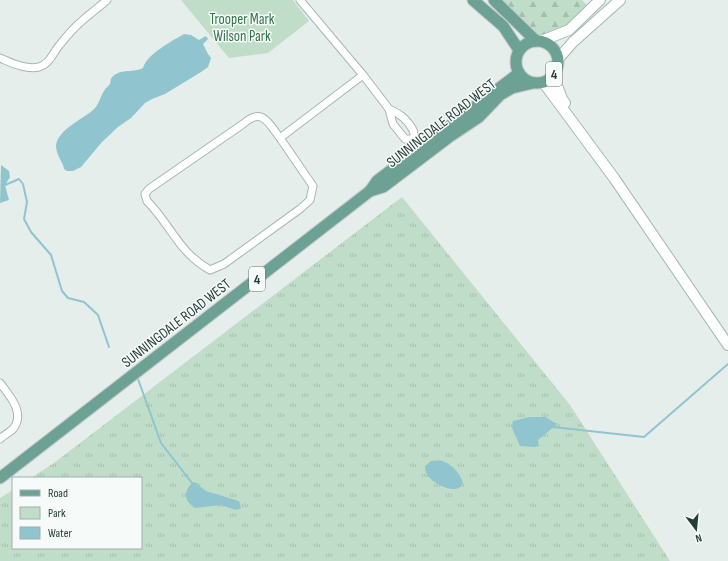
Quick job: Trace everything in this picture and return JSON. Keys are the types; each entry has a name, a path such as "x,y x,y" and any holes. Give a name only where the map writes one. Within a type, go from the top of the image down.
{"main road":[{"path":"472,0 503,26 519,50"},
{"name":"4","path":"417,143 519,73 527,81 538,82 553,75 557,68 558,60 555,51 549,45 539,41 494,0"},
{"path":"519,73 516,61 519,50 524,45 569,30 600,0"},
{"path":"558,60 573,42 620,0"},
{"path":"553,75 562,99 598,146 614,178"},
{"path":"538,82 614,178 728,344"},
{"name":"SUNNINGDALE ROAD WEST","path":"370,191 383,187 449,137 480,116 500,95 512,88 538,82"},
{"name":"SUNNINGDALE ROAD WEST","path":"0,478 370,191 377,180 417,143"}],"street":[{"path":"0,58 23,67 31,68 39,67 48,63 56,49 81,21 107,0"},
{"path":"300,0 363,75 389,109 393,124 405,138 417,143"},
{"path":"280,138 363,75"},
{"path":"389,109 401,115 414,132 417,143"},
{"path":"259,116 264,118 280,138 313,186 310,200 224,264 210,270 200,265 186,253 147,201 145,194 149,189 251,117 259,116"},
{"path":"0,382 14,403 18,416 13,429 0,438"}],"green space":[{"name":"Trooper Mark Wilson Park","path":"181,0 293,0 309,21 268,53 229,58"},
{"path":"497,0 582,0 590,8 538,47 528,43"},
{"path":"402,197 570,405 670,561 0,561 0,498 12,491 12,549 142,549 142,477 33,477 54,463"}],"water":[{"path":"184,34 191,35 199,40 206,36 208,39 203,44 211,58 208,67 165,94 145,103 131,118 118,127 102,142 81,167 73,171 67,171 64,169 57,153 57,140 71,125 95,108 114,75 143,68 149,58 155,53"},
{"path":"1,165 9,171 10,177 5,185 9,200 0,203"},
{"path":"529,417 545,417 557,424 538,440 539,446 520,446 512,428 513,421"},
{"path":"431,461 441,461 449,464 458,473 463,484 457,489 451,489 434,482 425,469 425,466"},
{"path":"192,483 197,484 206,491 239,501 241,508 236,510 221,505 195,508 191,505 186,496 187,490"}],"waterway":[{"path":"5,185 19,179 23,184 27,202 24,219 31,232 51,255 62,291 68,298 84,302 98,315 109,347"},
{"path":"553,427 644,437 728,364"},
{"path":"138,379 161,443 192,483 197,484"}]}
